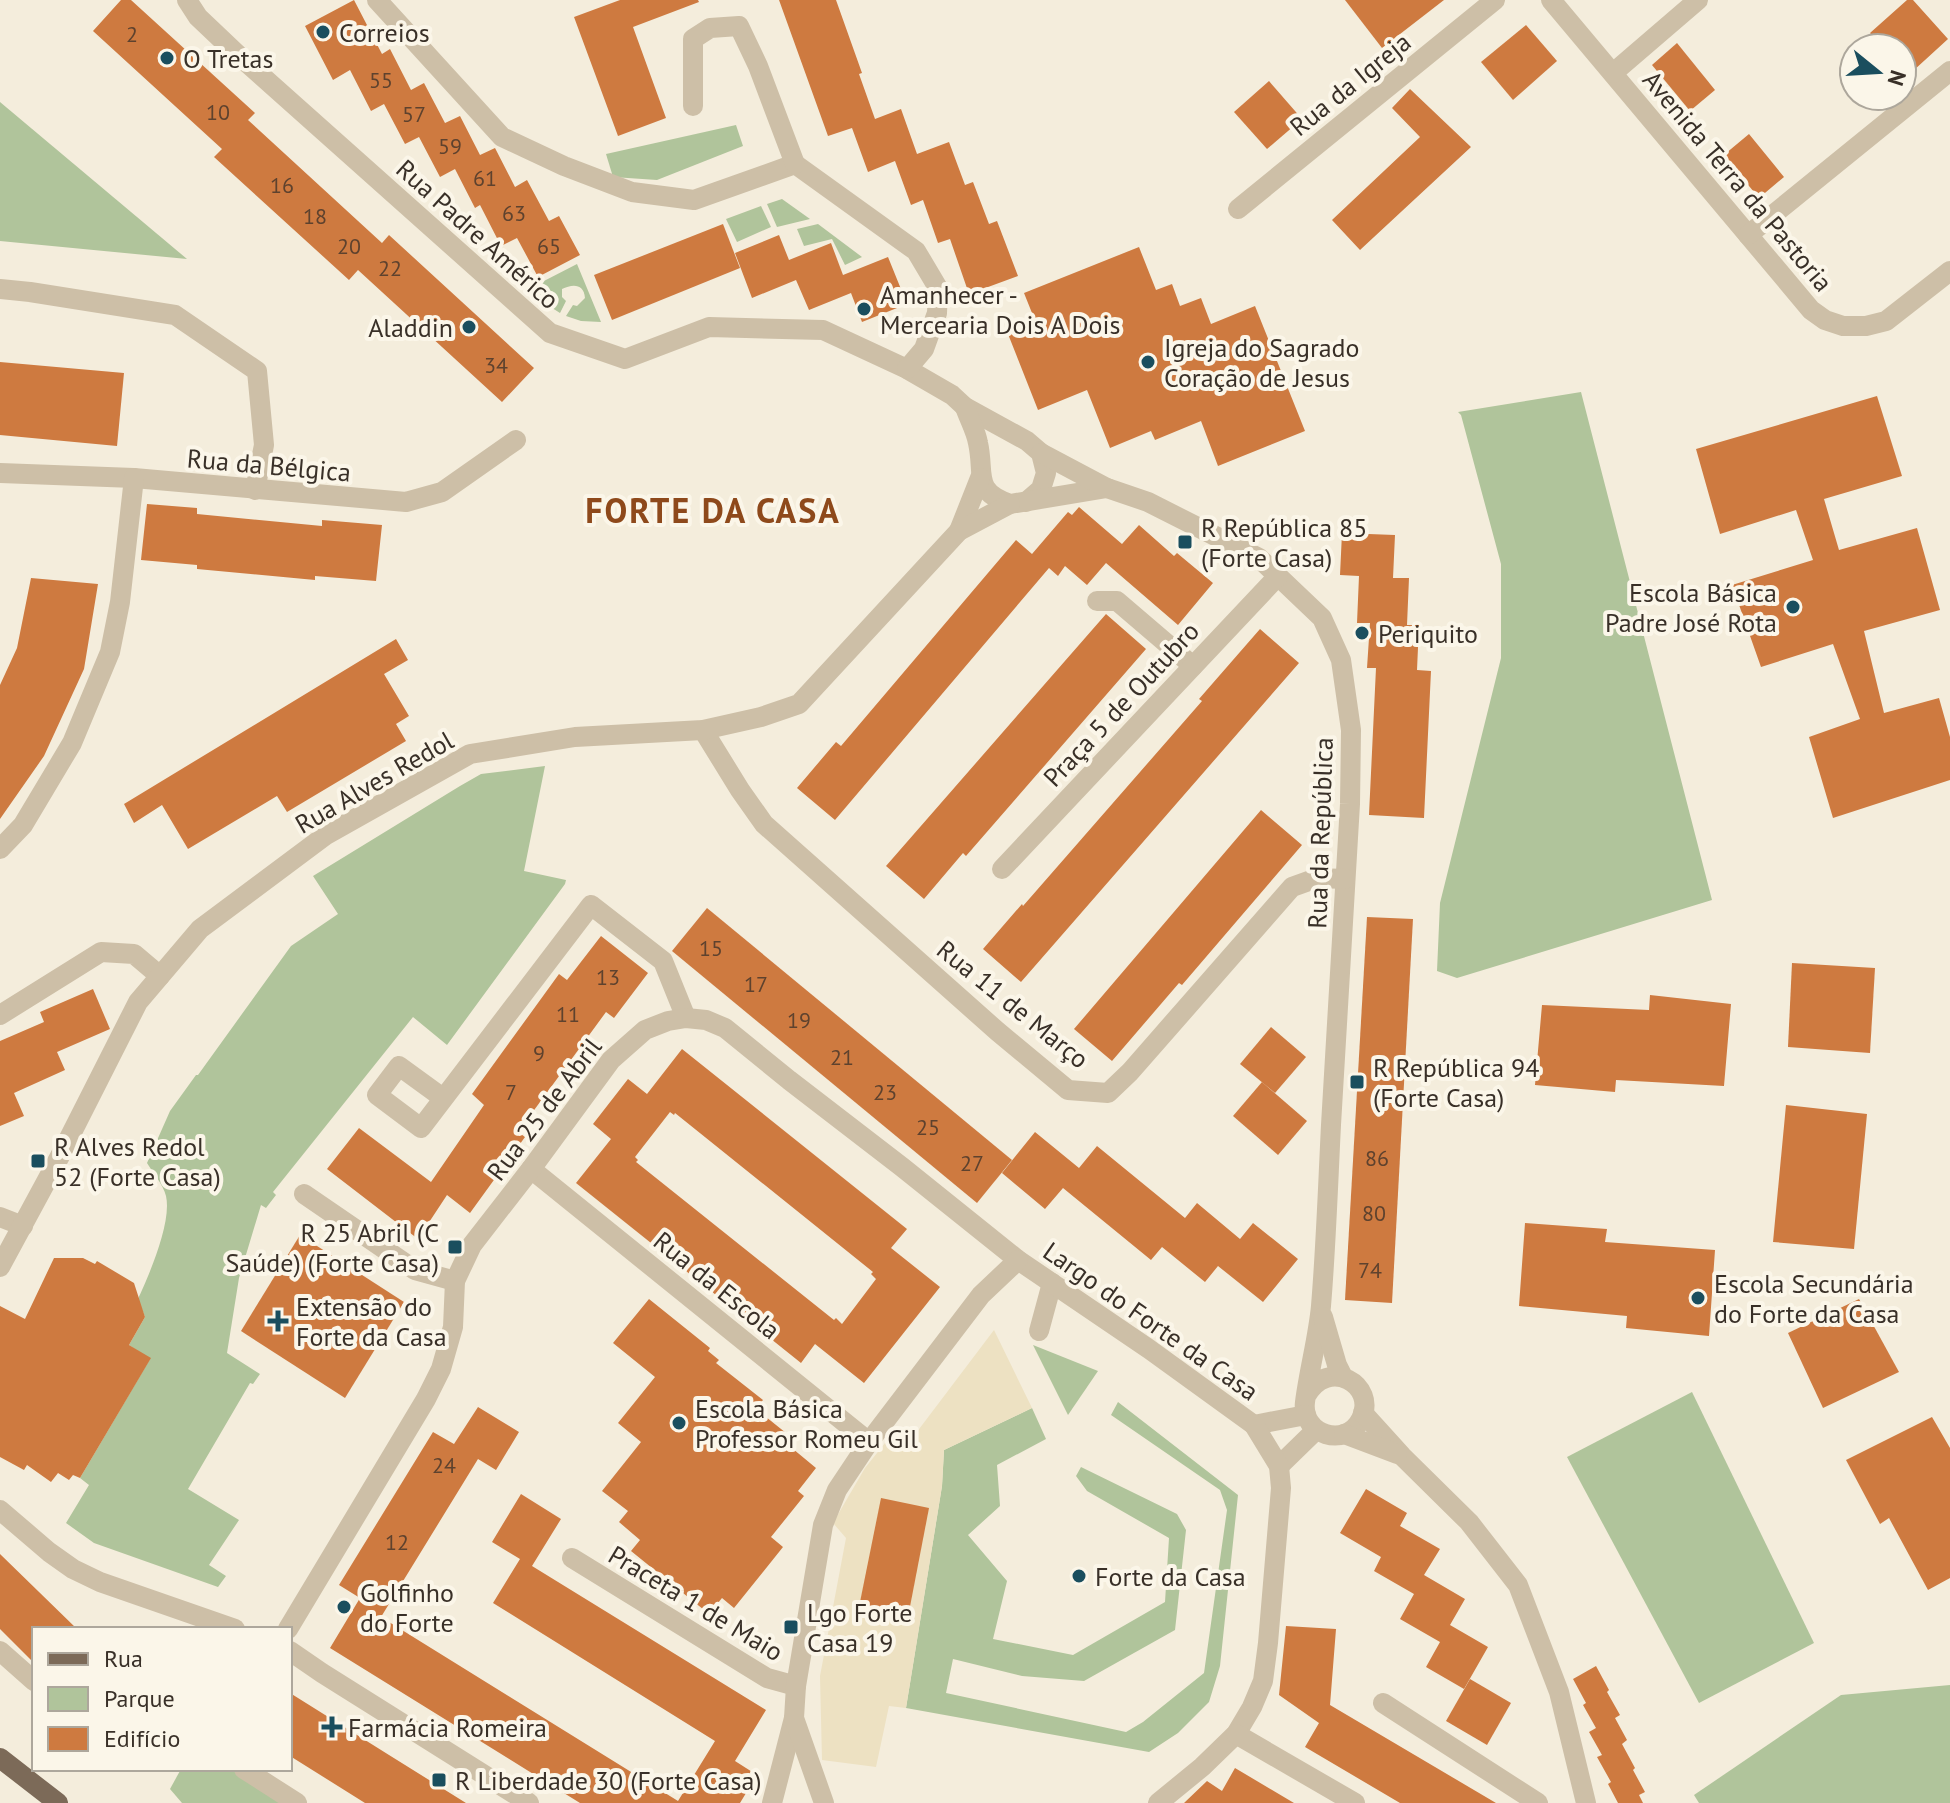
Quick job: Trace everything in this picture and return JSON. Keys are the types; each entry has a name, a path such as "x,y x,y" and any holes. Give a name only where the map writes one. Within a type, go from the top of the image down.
{"main road":[{"path":"0,1758 58,1803"}],"street":[{"path":"377,0 502,137 564,166 632,192 694,200 795,164"},
{"name":"Rua da Igreja","path":"1238,209 1495,0"},
{"name":"Avenida Terra da Pastoria","path":"1551,0 1811,310 1825,320 1843,326 1866,326 1886,321 1950,271"},
{"path":"1613,73 1698,0"},
{"name":"Rua Padre Américo","path":"198,6 550,333 625,359 709,327 823,330 907,369 1034,447"},
{"path":"693,106 693,39 710,28 739,26 758,66 795,164 916,251 938,288 937,313 924,349 907,369"},
{"path":"1748,235 1950,71"},
{"path":"0,289 175,315 257,371 264,445 255,490"},
{"path":"965,407 979,444 980,473 986,490 995,499 1018,503 1041,489 1046,473 1034,447 1007,438 997,440 986,452 980,473"},
{"name":"Rua da Bélgica","path":"0,473 134,478 406,502 442,492 516,440"},
{"name":"Rua da República","path":"1034,447 1107,488 1148,502 1259,558 1322,618 1341,660 1351,730 1350,804 1321,1309"},
{"name":"Rua Alves Redol","path":"959,531 980,473"},
{"path":"0,849 23,825 72,743 110,652 120,602 134,478"},
{"name":"Rua da República","path":"1018,503 1107,488"},
{"name":"Rua Alves Redol","path":"0,1267 138,1002 200,929 326,835 470,754 575,737 703,730 761,717 799,704 959,531 1018,503"},
{"name":"Praça 5 de Outubro","path":"1002,869 1278,576"},
{"path":"1097,601 1117,601 1193,666"},
{"name":"Rua 11 de Março","path":"703,730 764,824 1068,1090 1108,1093 1130,1072 1292,887 1317,878 1345,879"},
{"path":"443,1098 591,905 663,961 686,1018 706,1020 725,1028 1018,1260"},
{"path":"0,1015 101,952 134,954 160,976"},
{"name":"Rua 25 de Abril","path":"289,1627 441,1369 453,1327 455,1281 472,1245 611,1060 645,1030 686,1018"},
{"name":"Rua da Escola","path":"531,1169 869,1442"},
{"path":"304,1194 415,1270 455,1281"},
{"path":"0,1217 23,1226"},
{"name":"Largo do Forte da Casa","path":"772,1803 794,1718 796,1686 823,1525 837,1490 869,1442 981,1295 1018,1260 1254,1425 1279,1466"},
{"path":"1039,1331 1052,1283"},
{"path":"1321,1309 1343,1377"},
{"path":"1158,1803 1236,1734 1263,1681 1281,1488 1279,1466 1309,1414 1317,1382 1334,1376 1351,1381 1362,1393 1363,1413 1353,1429 1335,1436 1325,1434 1309,1414 1321,1309"},
{"path":"1363,1413 1469,1522 1518,1585 1559,1692 1586,1803"},
{"name":"Largo do Forte da Casa","path":"1254,1425 1309,1414"},
{"path":"1344,1434 1402,1456"},
{"path":"0,1510 73,1569 100,1582 225,1627"},
{"name":"Praceta 1 de Maio","path":"572,1558 767,1678 796,1686"},
{"path":"0,1651 32,1679"},
{"path":"292,1652 529,1803"},
{"path":"1383,1703 1538,1803"},
{"name":"Largo do Forte da Casa","path":"794,1718 824,1803"},
{"path":"1236,1734 1355,1803"},
{"name":"Largo do Forte da Casa","path":"780,1770 785,1803"},
{"path":"247,1771 297,1803"}],"green space":[{"path":"0,102 187,259 0,241"},
{"path":"736,125 743,146 657,180 613,177 606,154"},
{"path":"782,199 810,219 777,227 767,204"},
{"path":"761,206 771,227 737,242 726,219"},
{"path":"818,224 862,257 845,265 832,239 804,246 797,229"},
{"path":"577,264 601,322 566,316 573,305 577,306 585,298 580,287 562,289 562,297 566,301 560,313 538,299 545,288 542,282"},
{"path":"1581,392 1712,900 1457,978 1437,971 1440,903 1501,658 1501,564 1458,412"},
{"path":"545,766 524,871 566,880 565,884 447,1045 413,1017 273,1192 276,1195 266,1208 261,1205 239,1278 227,1353 260,1374 253,1384 250,1383 188,1489 239,1520 209,1565 226,1576 218,1587 94,1543 66,1523 89,1485 80,1478 150,1359 129,1345 145,1317 138,1299 166,1220 165,1192 147,1163 170,1111 291,946 338,914 313,876 481,774"},
{"path":"1033,1345 1098,1371 1068,1415"},
{"path":"1692,1392 1814,1643 1699,1703 1567,1457"},
{"path":"1118,1402 1238,1495 1220,1666 1209,1702 1178,1733 1149,1752 906,1708 942,1486 944,1450 1032,1408 1046,1439 997,1465 1000,1506 968,1535 1007,1581 993,1639 1073,1655 1165,1602 1169,1538 1087,1491 1076,1476 1081,1467 1177,1514 1186,1530 1175,1630 1084,1681 1022,1676 953,1659 946,1693 1126,1732 1204,1673 1227,1510 1220,1490 1111,1415"},
{"path":"1950,1685 1950,1803 1699,1803 1694,1795 1841,1695"},
{"path":"180,1771 238,1771 287,1803 182,1803 170,1789"}],"shaded area":[{"path":"994,1330 1032,1408 944,1450 942,1486 906,1708 889,1706 876,1767 822,1760 820,1676 846,1538 833,1523 865,1468 889,1438 904,1449"}],"building":[{"path":"121,0 131,0 255,113 248,120 382,243 389,235 534,368 502,402 358,270 349,280 214,157 222,149 93,31"},
{"path":"354,0 382,54 390,49 411,90 424,83 445,123 460,116 480,155 495,148 515,187 527,180 549,221 559,216 580,255 538,277 517,238 501,246 480,205 475,208 455,169 440,177 419,137 405,144 384,104 371,111 350,70 333,80 305,26"},
{"path":"620,0 699,2 633,27 666,118 618,136 574,17"},
{"path":"779,0 836,0 875,119 901,109 917,154 949,142 965,185 973,182 989,224 997,221 1018,276 969,294 950,239 938,243 923,200 911,205 895,161 868,172 852,128 828,136"},
{"path":"1345,0 1444,0 1382,48"},
{"path":"1907,0 1913,0 1948,39 1918,66 1918,32 1871,32"},
{"path":"1526,25 1557,61 1513,100 1481,62"},
{"path":"1677,43 1715,90 1690,111 1652,65"},
{"path":"1269,81 1302,119 1267,149 1234,112"},
{"path":"1410,89 1471,147 1360,250 1332,220 1420,137 1392,108"},
{"path":"1749,134 1784,177 1759,198 1744,180 1739,183 1719,159"},
{"path":"723,224 740,268 612,320 594,275"},
{"path":"779,235 789,260 831,243 843,275 888,257 907,304 862,322 851,293 809,310 796,280 752,298 735,253"},
{"name":"Igreja do Sagrado Coração de Jesus","path":"1139,247 1156,290 1172,284 1180,306 1201,298 1211,324 1255,306 1305,431 1218,466 1201,421 1155,440 1151,431 1110,448 1087,390 1038,410 1008,334 1036,323 1024,293"},
{"path":"0,362 124,373 117,446 0,435"},
{"path":"1877,396 1902,476 1824,499 1839,550 1917,528 1940,610 1864,631 1884,713 1939,698 1950,737 1950,780 1833,818 1809,737 1860,719 1833,644 1761,667 1732,585 1813,560 1796,510 1720,534 1696,449"},
{"path":"147,504 197,508 197,514 322,526 322,520 382,525 376,581 315,576 315,580 197,569 197,565 141,560"},
{"path":"1079,507 1122,544 1139,525 1174,556 1177,553 1213,583 1178,625 1106,563 1087,585 1065,566 1058,576 1049,568 835,820 797,788 836,742 841,746 1016,540 1032,554 1068,512 1072,515"},
{"path":"1342,533 1395,535 1393,578 1409,578 1407,625 1419,625 1417,670 1431,671 1424,818 1369,815 1376,668 1367,668 1370,623 1357,623 1359,576 1340,575"},
{"path":"31,578 98,584 84,669 44,756 0,819 0,685 17,648"},
{"path":"1106,614 1146,649 966,856 963,853 924,899 886,866"},
{"path":"1260,629 1299,663 1021,982 983,949 1202,701 1199,699"},
{"path":"396,639 408,660 384,674 409,716 396,724 406,741 287,812 277,796 188,849 162,805 134,823 124,804"},
{"path":"1261,810 1302,845 1112,1061 1074,1029"},
{"path":"707,908 1012,1160 977,1203 672,951"},
{"path":"1367,917 1413,919 1392,1303 1345,1300"},
{"path":"601,936 648,973 614,1018 606,1012 518,1132 525,1137 470,1213 447,1195 418,1239 327,1169 359,1128 431,1182 484,1105 472,1094 559,974 567,980"},
{"path":"1792,963 1875,968 1870,1053 1788,1047"},
{"path":"93,989 110,1029 57,1052 65,1070 14,1093 24,1116 0,1126 0,1041 44,1022 40,1012"},
{"path":"1650,995 1731,1004 1724,1086 1616,1080 1615,1092 1535,1085 1542,1005 1649,1010"},
{"path":"1271,1027 1306,1057 1275,1093 1240,1064"},
{"path":"682,1049 907,1229 891,1248 940,1287 864,1383 815,1344 801,1363 576,1183 611,1139 593,1124 628,1079 647,1094","holes":["670,1112 873,1272 871,1274 876,1279 842,1324 636,1162 635,1157"]},
{"path":"1262,1082 1307,1121 1278,1155 1233,1116"},
{"path":"1786,1105 1867,1114 1854,1249 1773,1242"},
{"path":"1035,1132 1079,1168 1097,1146 1185,1218 1197,1203 1240,1239 1253,1223 1298,1259 1263,1302 1218,1266 1205,1282 1162,1247 1151,1260 1063,1188 1045,1209 1002,1173"},
{"path":"1525,1223 1607,1229 1605,1242 1715,1250 1709,1336 1626,1328 1627,1316 1519,1306"},
{"name":"Extensão do Forte da Casa","path":"300,1235 404,1302 345,1398 241,1331"},
{"path":"54,1258 83,1258 95,1264 97,1261 134,1283 145,1317 129,1345 151,1358 80,1478 73,1475 69,1480 58,1473 51,1482 27,1465 24,1470 0,1457 0,1306 25,1319"},
{"path":"649,1299 710,1348 708,1351 719,1360 716,1363 763,1400 756,1409 786,1433 781,1439 816,1468 798,1491 804,1496 771,1537 783,1547 734,1608 722,1598 709,1614 631,1551 640,1540 619,1522 628,1511 602,1491 641,1442 618,1423 655,1377 613,1343"},
{"path":"1859,1299 1899,1372 1823,1408 1788,1333"},
{"path":"478,1407 519,1432 496,1470 478,1459 381,1617 678,1801 715,1741 493,1603 520,1559 492,1542 521,1494 561,1519 532,1566 766,1710 735,1761 757,1775 740,1803 580,1803 330,1648 360,1598 339,1585 433,1432 454,1444"},
{"path":"1932,1417 1950,1448 1950,1578 1928,1590 1889,1518 1880,1524 1846,1460"},
{"path":"1366,1489 1407,1513 1400,1526 1440,1549 1424,1575 1465,1599 1450,1625 1488,1647 1464,1689 1426,1667 1440,1642 1400,1619 1414,1594 1374,1571 1381,1557 1340,1533"},
{"path":"881,1498 929,1508 908,1617 859,1607"},
{"path":"0,1554 75,1627 32,1627 32,1661 0,1629"},
{"path":"1286,1626 1336,1629 1330,1705 1496,1803 1400,1803 1305,1747 1319,1723 1279,1695"},
{"path":"1596,1666 1620,1715 1615,1718 1627,1740 1622,1744 1645,1792 1639,1795 1643,1803 1618,1803 1597,1757 1602,1755 1589,1732 1596,1728 1573,1679"},
{"path":"1470,1679 1511,1703 1487,1745 1446,1721"},
{"path":"292,1694 466,1803 365,1803 292,1757"},
{"path":"1235,1768 1294,1803 1184,1803 1207,1781 1222,1791"}],"place":[{"name":"Correios","path":"323,32"},
{"name":"O Tretas","path":"167,58"},
{"name":"Amanhecer - Mercearia Dois A Dois","path":"864,309"},
{"name":"Aladdin","path":"469,327"},
{"name":"Igreja do Sagrado Coração de Jesus","path":"1148,362"},
{"name":"R República 85 (Forte Casa)","path":"1185,542"},
{"name":"Escola Básica Padre José Rota","path":"1793,607"},
{"name":"Periquito","path":"1362,633"},
{"name":"R República 94 (Forte Casa)","path":"1357,1082"},
{"name":"R Alves Redol 52 (Forte Casa)","path":"38,1161"},
{"name":"R 25 Abril (C Saúde) (Forte Casa)","path":"455,1247"},
{"name":"Escola Secundária do Forte da Casa","path":"1698,1298"},
{"name":"Extensão do Forte da Casa","path":"278,1321"},
{"name":"Escola Básica Professor Romeu Gil","path":"679,1423"},
{"name":"Forte da Casa","path":"1079,1576"},
{"name":"Golfinho do Forte","path":"344,1607"},
{"name":"Lgo Forte Casa 19","path":"791,1627"},
{"name":"Farmácia Romeira","path":"332,1727"},
{"name":"R Liberdade 30 (Forte Casa)","path":"439,1780"}],"district":[{"name":"FORTE DA CASA","path":"713,510"}]}
